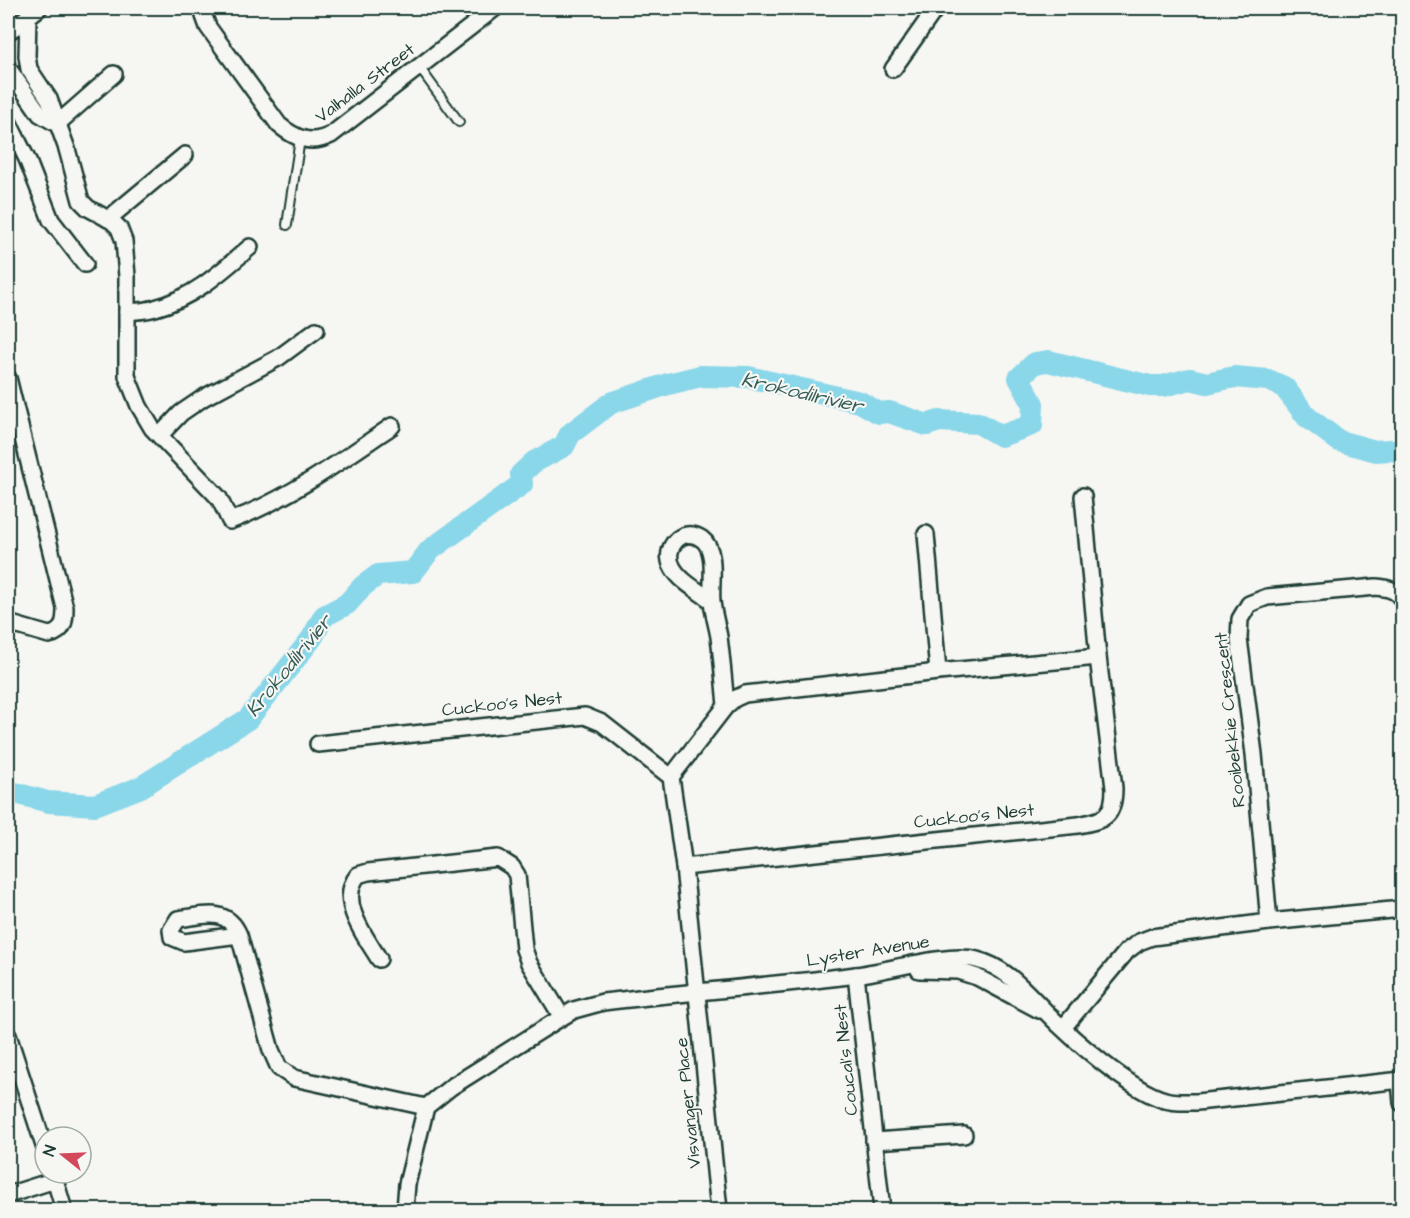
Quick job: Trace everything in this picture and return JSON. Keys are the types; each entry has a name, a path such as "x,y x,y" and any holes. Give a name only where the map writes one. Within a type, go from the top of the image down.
{"street":[{"name":"Valhalla Street","path":"205,8 204,16 207,27 279,124 300,139 311,141 321,140 331,135 495,8"},
{"path":"893,69 936,8"},
{"path":"8,32 34,12"},
{"path":"34,12 29,69 49,99 67,149 81,201 119,228 124,241 127,276 127,376 139,406 152,428 219,498 230,521 253,513 320,475 392,426"},
{"path":"28,61 8,69 40,114 57,124"},
{"path":"57,124 114,74"},
{"path":"8,121 27,159 51,220 85,264"},
{"path":"108,219 185,155"},
{"path":"127,312 155,308 185,296 210,281 250,247"},
{"path":"160,435 181,413 278,358 316,330"},
{"path":"8,378 65,608 62,627 56,633 41,634 8,623"},
{"name":"Cuckoo's Nest","path":"684,867 1078,825 1106,817 1112,809 1114,788 1098,657 1083,496"},
{"path":"926,534 938,672"},
{"name":"Rooibekkie Crescent","path":"1269,922 1254,754 1239,639 1240,620 1249,604 1267,597 1376,586 1391,589 1400,594 1402,598"},
{"path":"712,601 719,638 726,706"},
{"path":"695,991 684,867 671,777 726,706 734,699 745,694 1098,657"},
{"name":"Cuckoo's Nest","path":"318,744 585,716 602,723 671,777"},
{"path":"379,959 362,931 350,899 350,890 358,875 498,858 512,867 517,875 524,949 529,963 562,1017"},
{"path":"1063,1028 1127,951 1139,942 1152,937 1269,922 1402,909"},
{"path":"239,935 271,1050 279,1068 294,1077 426,1107 407,1184 405,1210"},
{"name":"Lyster Avenue","path":"426,1107 451,1087 574,1010 603,1002 856,975 946,958 965,957 995,967 1013,979 1063,1028 1137,1088 1166,1100 1197,1102 1401,1080"},
{"name":"Coucal's Nest","path":"856,975 882,1210"},
{"name":"Visvanger Place","path":"695,991 719,1210"},
{"path":"8,1035 14,1078 35,1125"},
{"path":"1401,1080 1402,1103"},
{"path":"874,1141 964,1135"},
{"path":"8,1195 33,1185"},
{"path":"57,1185 64,1210"}],"lane":[{"path":"419,67 459,122"},
{"path":"287,225 300,139"}],"waterway":[{"name":"Krokodilrivier","path":"8,791 48,802 95,805 141,787 248,719 312,638 324,616 347,604 363,586 378,575 413,572 430,550 522,484 521,474 534,462 564,446 570,434 611,403 668,384 701,376 748,377 860,402 879,413 889,412 927,425 939,421 978,423 1001,436 1032,425 1033,404 1019,378 1035,363 1048,361 1150,386 1163,386 1190,379 1207,383 1234,377 1268,380 1284,387 1307,417 1339,441 1376,451 1402,452"}]}
